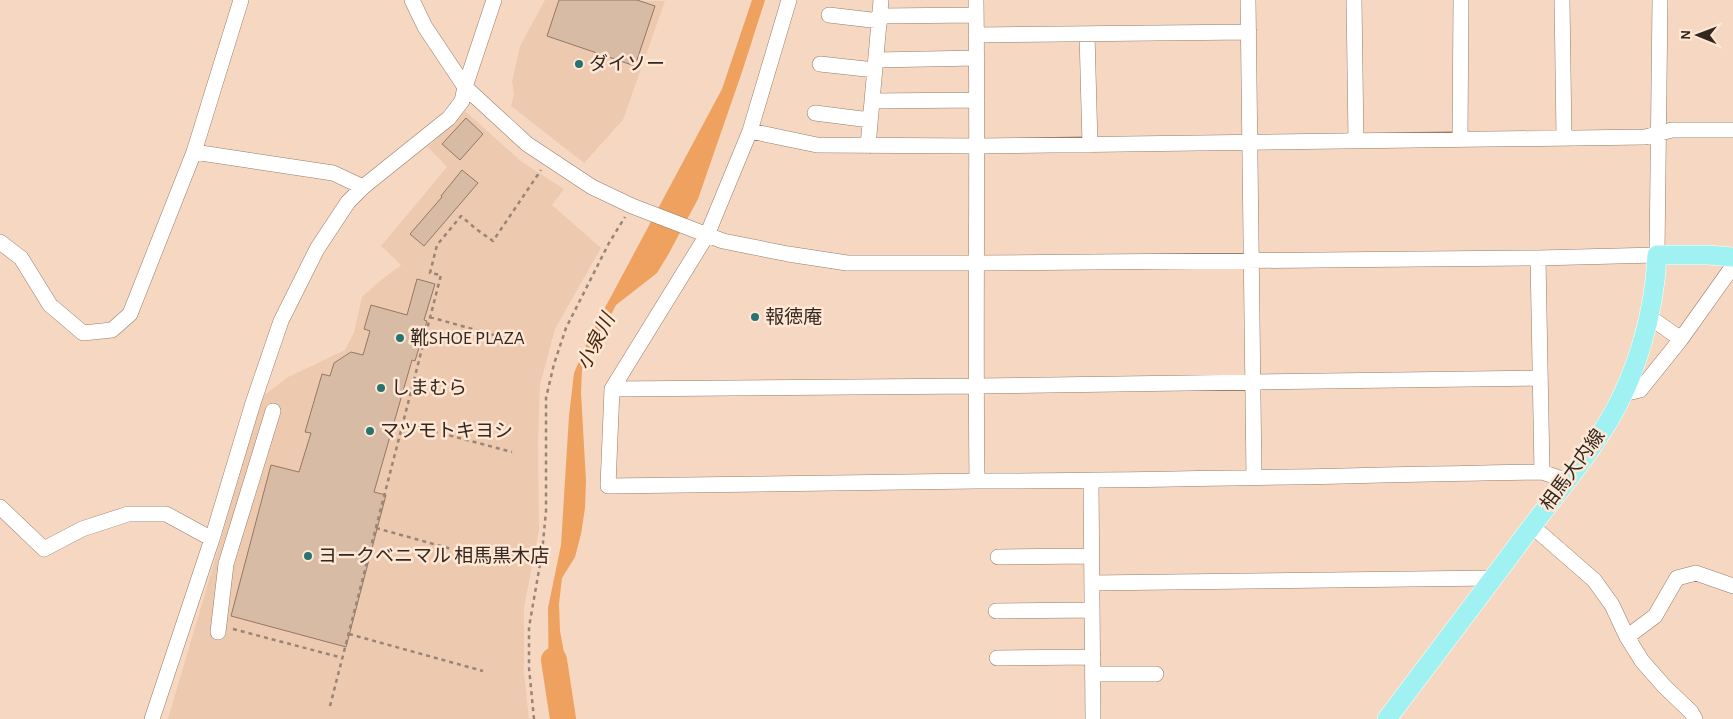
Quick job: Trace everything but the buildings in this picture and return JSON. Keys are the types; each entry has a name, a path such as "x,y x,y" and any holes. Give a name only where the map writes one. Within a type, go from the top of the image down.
{"main road":[{"path":"1657,255 1733,257"},
{"name":"相馬大内線","path":"1387,719 1568,481 1604,429 1623,394 1638,354 1656,280 1657,255"}],"street":[{"path":"0,242 21,258 50,305 83,333 112,330 130,314 194,152 241,0"},
{"path":"412,0 424,27 465,87 527,144 592,186 632,206 723,241 846,263 1538,258 1657,255 1660,0"},
{"path":"152,719 212,539 253,403 281,321 317,249 348,202 363,187 449,118 462,101 494,0"},
{"path":"789,0 750,131 707,234 612,389 608,486 1091,481 1542,472 1568,481"},
{"path":"868,146 882,0"},
{"path":"1248,0 1254,477"},
{"path":"1354,0 1356,140"},
{"path":"1460,0 1460,138"},
{"path":"1562,0 1564,137"},
{"path":"829,15 880,18 976,8 978,146 976,386 978,481"},
{"path":"976,35 1248,32"},
{"path":"1087,34 1090,145"},
{"path":"820,64 875,65 977,58"},
{"path":"872,101 977,100"},
{"path":"816,113 870,120"},
{"path":"750,131 817,145 978,146 1645,137 1672,130 1733,130"},
{"path":"194,152 333,173 363,187"},
{"path":"1538,258 1542,472"},
{"path":"1623,394 1640,390 1681,339 1733,266"},
{"path":"1648,316 1681,339"},
{"path":"612,389 1540,378"},
{"path":"219,628 226,564 273,411"},
{"path":"1091,481 1093,719"},
{"path":"0,507 44,548 82,529 128,514 166,514 212,539"},
{"path":"1532,526 1594,580 1612,604 1627,637 1642,661 1691,712 1695,719"},
{"path":"998,557 1092,556"},
{"path":"1627,637 1655,616 1678,578 1696,573 1733,586"},
{"path":"1092,583 1494,578"},
{"path":"996,611 1092,610"},
{"path":"997,658 1093,657"},
{"path":"1093,674 1156,674"}],"path":[{"path":"330,706 440,275 430,273 437,245 462,216 492,241 541,170"},
{"path":"534,719 529,668 529,627 542,553 546,511 546,398 554,364 566,328 609,243 632,206"},
{"path":"430,317 528,345"},
{"path":"403,423 512,452"},
{"path":"376,528 509,565"},
{"path":"219,628 343,658"},
{"path":"349,634 483,671"}],"shaded area":[{"name":"ダイソー","path":"545,0 665,1 623,120 584,163 511,106 514,94 512,82 520,46"},
{"path":"465,111 522,162 564,189 552,205 601,248 555,329 540,385 538,442 539,530 524,608 524,672 529,719 168,719 263,396 288,377 345,350 354,332 362,297 401,265 381,246 447,167 428,147"}],"water":[{"path":"752,0 765,0 698,199 657,273 616,305 582,370 581,393 586,481 585,508 575,557 562,578 559,604 560,631 572,696 549,693 548,608 561,545 569,416 574,373 592,332 722,89"}],"waterway":[{"name":"小泉川","path":"554,660 563,719"}],"place":[{"name":"ダイソー","path":"579,64"},
{"name":"報徳庵","path":"755,317"},
{"name":"靴SHOE PLAZA","path":"400,338"},
{"name":"しまむら","path":"381,388"},
{"name":"マツモトキヨシ","path":"370,431"},
{"name":"ヨークベニマル 相馬黒木店","path":"308,556"}]}
